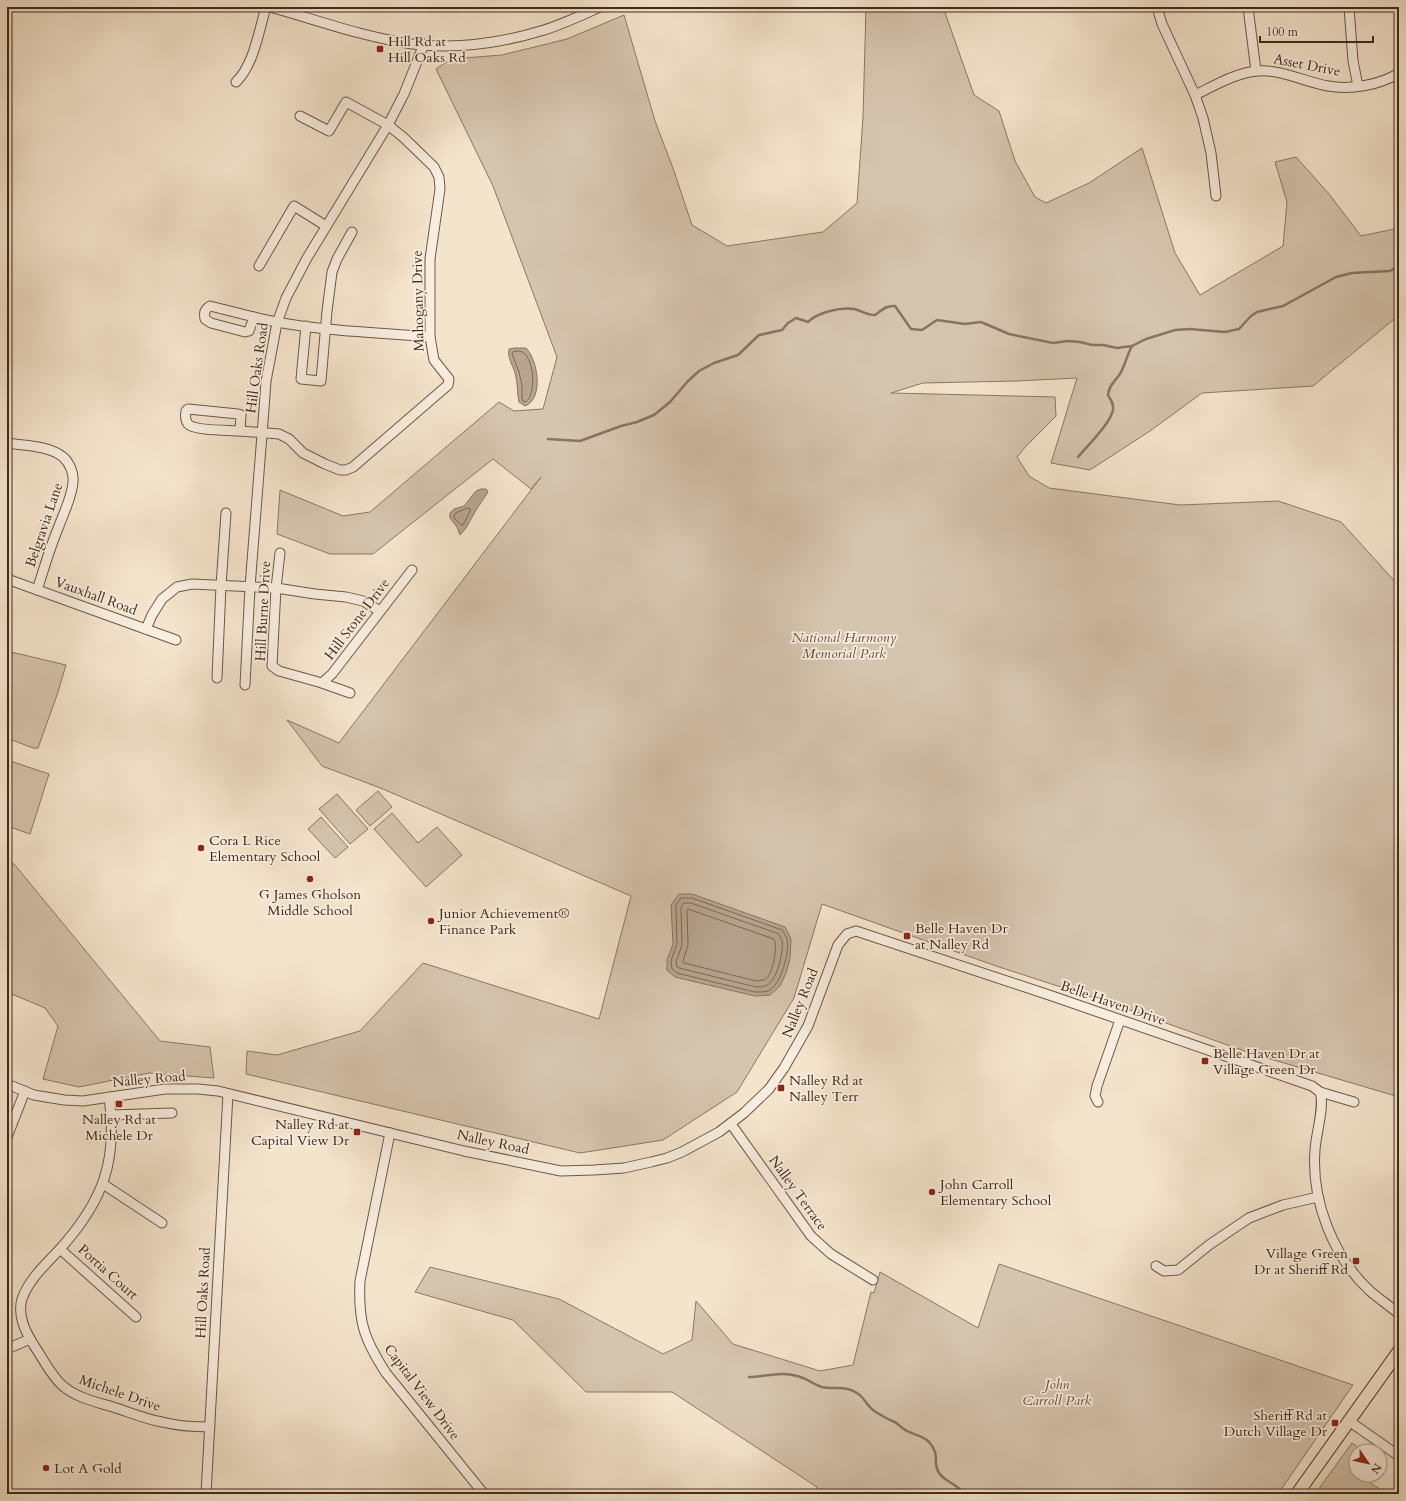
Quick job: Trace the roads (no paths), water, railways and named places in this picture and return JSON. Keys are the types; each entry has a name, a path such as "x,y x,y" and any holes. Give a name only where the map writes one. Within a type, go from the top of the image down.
{"main road":[{"path":"1297,1494 1399,1350"}],"street":[{"path":"236,82 244,74 249,64 266,7"},
{"path":"270,7 379,38 413,44 466,44 510,39 559,25 600,7"},
{"path":"1157,7 1165,31 1203,118 1209,139 1216,196"},
{"name":"Asset Drive","path":"1248,7 1256,71"},
{"path":"1349,7 1353,61 1358,86"},
{"name":"Hill Oaks Road","path":"245,685 250,587 266,381 277,322 296,278 388,125 404,94 424,44"},
{"name":"Asset Drive","path":"1194,95 1228,80 1256,71 1283,74 1329,86 1358,86 1382,82 1399,73"},
{"name":"Mahogany Drive","path":"240,431 241,415 188,409 186,412 185,417 188,424 195,428 263,433 275,433 282,435 303,453 335,469 344,470 353,467 448,385 449,379 432,356 430,337 430,259 438,208 440,181 434,167 415,147 388,125 346,102 329,131 300,116"},
{"path":"259,266 294,206 326,226"},
{"path":"306,326 301,379 321,382 332,272 337,259 352,232"},
{"path":"254,317 249,331 245,332 211,323 205,319 204,313 206,308 210,306 277,322 430,337"},
{"name":"Belgravia Lane","path":"7,443 42,448 56,452 67,461 73,474 73,482 69,499 37,590"},
{"path":"217,678 226,513"},
{"name":"Hill Burne Drive","path":"280,553 276,588 272,666 279,671 322,683"},
{"name":"Hill Stone Drive","path":"322,683 332,674 412,570"},
{"name":"Vauxhall Road","path":"7,579 176,640"},
{"path":"146,629 156,607 162,599 172,590 192,584 276,588 356,599 369,604 380,611"},
{"path":"322,683 350,693"},
{"name":"Nalley Road","path":"7,1084 34,1095 64,1100 83,1101 165,1089 198,1089 228,1094 492,1157 561,1170 624,1168 667,1158 698,1144 731,1124 758,1101 769,1089 797,1047 808,1026 840,940 849,933 856,931 862,932"},
{"name":"Belle Haven Drive","path":"862,932 1312,1086 1320,1092 1354,1102"},
{"path":"1098,1102 1096,1096 1097,1086 1120,1020"},
{"path":"7,1137 25,1091"},
{"path":"1320,1092 1322,1108 1316,1138 1314,1172 1318,1197 1332,1238 1356,1276 1370,1290 1399,1314"},
{"name":"Hill Oaks Road","path":"206,1494 228,1094"},
{"name":"Michele Drive","path":"109,1097 111,1115 109,1163 103,1184 84,1218 60,1249 36,1275 26,1290 20,1306 24,1327 30,1339 57,1380 71,1392 86,1399 162,1422 188,1427 210,1428"},
{"path":"111,1115 172,1113"},
{"name":"Nalley Terrace","path":"731,1124 811,1236 830,1254 873,1280"},
{"name":"Capital View Drive","path":"390,1133 360,1281 359,1305 361,1319 366,1337 386,1373 484,1494"},
{"path":"103,1184 162,1223"},
{"path":"1156,1266 1164,1271 1178,1270 1209,1245 1249,1218 1283,1205 1318,1197"},
{"name":"Portia Court","path":"60,1249 136,1317"},
{"path":"7,1349 30,1339"},
{"path":"1349,1422 1399,1456"}],"water":[{"path":"526,348 534,361 536,370 537,388 535,396 531,402 525,406 519,402 516,377 510,361 509,349"},
{"path":"486,489 488,492 466,528 460,535 457,527 450,518 450,513 454,509 464,506 476,491"},
{"path":"679,894 692,894 785,927 791,939 790,959 780,986 770,995 755,996 675,977 667,970 667,960 673,944 671,905"}],"waterway":[{"path":"548,439 580,441 654,415 670,402 688,381 699,371 714,363 738,355 759,335 782,330 788,323 796,318 808,322 812,318 824,313 849,309 875,315 887,307 895,306 911,329 922,330 937,320 965,324 981,322 1009,334 1053,343 1068,341 1117,348 1132,346 1146,339 1175,330 1190,329 1225,332 1239,329 1251,316 1257,312 1283,306 1336,277 1352,273 1390,271 1399,266"},
{"path":"1078,457 1093,441 1111,416 1113,406 1108,395 1110,387 1120,373 1132,346"},
{"path":"749,1377 785,1374 803,1378 822,1387 844,1388 853,1391 861,1396 875,1411 906,1430 927,1440 935,1451 936,1466 939,1473 964,1494"}],"place":[{"name":"Hill Rd at Hill Oaks Rd","path":"380,49"},
{"name":"Cora L Rice Elementary School","path":"201,848"},
{"name":"G James Gholson Middle School","path":"310,879"},
{"name":"Junior Achievement® Finance Park","path":"431,921"},
{"name":"Belle Haven Dr at Nalley Rd","path":"907,936"},
{"name":"Belle Haven Dr at Village Green Dr","path":"1205,1061"},
{"name":"Nalley Rd at Nalley Terr","path":"781,1088"},
{"name":"Nalley Rd at Michele Dr","path":"119,1104"},
{"name":"Nalley Rd at Capital View Dr","path":"357,1132"},
{"name":"John Carroll Elementary School","path":"932,1192"},
{"name":"Village Green Dr at Sheriff Rd","path":"1356,1261"},
{"name":"Sheriff Rd at Dutch Village Dr","path":"1335,1423"},
{"name":"Lot A Gold","path":"46,1468"}],"park label":[{"name":"National Harmony Memorial Park","path":"844,646"},
{"name":"John Carroll Park","path":"1057,1392"}]}
